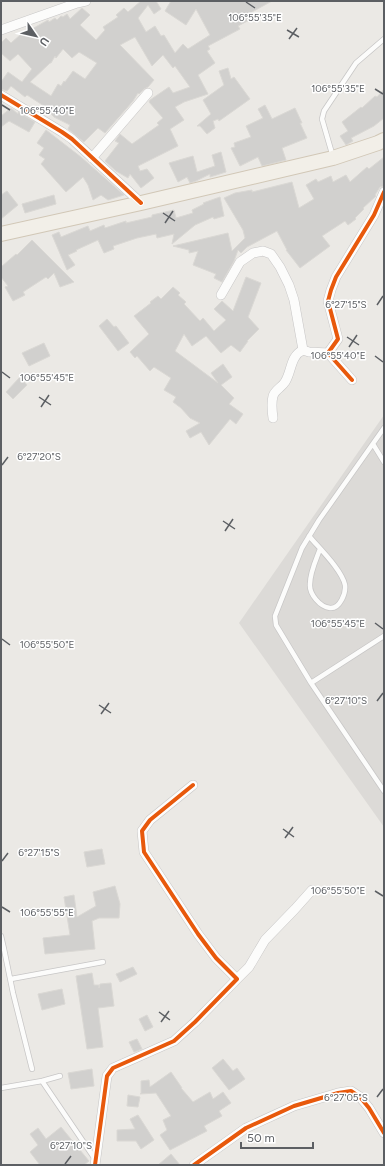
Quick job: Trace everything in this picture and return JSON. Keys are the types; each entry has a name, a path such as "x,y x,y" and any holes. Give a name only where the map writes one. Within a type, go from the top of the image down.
{"main road":[{"path":"1,234 141,203 382,145"}],"street":[{"path":"1,30 86,1"},
{"path":"92,158 148,93"},
{"path":"1,95 62,132 141,203"},
{"path":"328,353 338,339 328,301 330,290 336,277 374,215 384,192"},
{"path":"221,295 240,262 253,252 263,251 271,254 280,267 294,300 303,350"},
{"path":"273,418 272,403 274,394 286,381 294,358 298,352 303,350 309,352 328,353 352,380"},
{"path":"193,785 150,820 146,825 142,831 144,852 198,934 216,958 237,979"},
{"path":"95,1162 108,1076 113,1068 174,1041 195,1022 249,966 265,940 295,910 312,890"},
{"path":"194,1165 246,1128 294,1106 338,1093 351,1092 360,1097 383,1130"}],"lane":[{"path":"333,158 322,119 324,111 356,63 384,40"},
{"path":"384,428 319,520 302,548 275,616 276,626 311,683 384,790"},
{"path":"373,444 384,462"},
{"path":"309,536 320,549 341,574 345,586 345,593 341,601 335,607 329,608 322,604 314,598 310,592 310,583 320,549"},
{"path":"311,683 384,636"},
{"path":"1,936 32,1069"},
{"path":"11,979 103,962"},
{"path":"1,1088 42,1081 60,1076"},
{"path":"42,1081 95,1162"}],"shaded area":[{"path":"384,415 384,827 239,623"}],"building":[{"path":"141,1 156,1 161,9 154,14 148,5 138,18 146,32 155,26 161,36 164,35 175,53 183,44 188,49 210,35 196,9 186,25 165,11 171,1 272,1 252,12 255,17 238,26 240,29 208,46 210,49 207,51 215,63 198,75 208,94 184,102 175,107 184,120 170,129 178,146 138,166 140,171 147,169 154,178 141,188 130,174 128,178 116,171 117,172 105,161 119,143 115,141 120,134 132,144 159,125 157,123 163,118 149,102 150,100 169,87 173,93 190,87 175,66 173,68 163,55 152,66 135,37 120,45 154,80 148,87 139,94 138,93 133,101 105,133 98,128 84,142 68,129 70,125 54,117 44,106 27,95 25,97 11,86 7,91 1,89 1,82 8,72 22,82 32,69 18,54 10,61 1,53 1,43 6,38 11,43 30,26 32,29 48,20 49,22 55,18 57,20 61,16 63,17 67,14 70,19 82,8 90,15 80,25 96,40 105,30 103,27 118,17 116,15 124,8 128,12","holes":["63,49 72,58 79,52 97,63 85,79 73,71 61,86 58,84 51,96 30,82 51,63 55,56 56,58"]},
{"path":"228,68 231,79 234,77 250,99 219,121 218,119 213,121 215,128 207,134 200,126 197,126 211,114 203,100 224,85 219,71"},
{"path":"384,89 384,118 374,126 351,138 353,141 346,145 340,136 348,131 342,122 361,107 362,108 375,96 377,97"},
{"path":"265,105 272,119 295,108 307,138 282,148 286,160 262,166 258,157 240,166 231,148 235,147 234,143 251,137 246,126 263,118 258,109"},
{"path":"11,108 18,114 18,112 35,122 29,132 9,121 1,127 1,116"},
{"path":"46,130 81,157 124,195 108,200 101,195 93,200 88,185 83,177 66,192 41,164 45,159 39,155 44,148 37,143"},
{"path":"221,152 226,172 210,177 210,174 190,183 187,177 178,182 169,163 193,156 197,172 215,166 212,155"},
{"path":"384,157 384,186 380,187 375,195 376,196 363,208 364,209 355,218 356,219 348,225 345,221 322,236 330,246 300,268 286,250 277,231 247,247 241,253 238,250 234,261 222,282 214,278 216,274 193,265 198,251 189,253 189,250 173,246 228,233 232,251 245,238 243,230 224,198 235,193 252,190 252,192 292,182 299,208 314,199 306,185 316,179 318,182 331,176 333,182 346,175 350,182 367,167 369,169"},
{"path":"7,191 18,205 1,219 1,195"},
{"path":"54,195 56,204 25,213 22,204"},
{"path":"220,197 224,216 214,219 213,217 195,225 172,244 174,234 157,238 156,234 137,238 113,246 114,249 104,253 98,240 68,255 75,265 67,270 52,235 59,232 61,237 88,226 90,231 104,225 105,228 126,221 126,223 174,210 176,218 193,213 192,210 204,204 203,203"},
{"path":"32,240 74,282 60,287 54,273 48,279 46,277 23,292 25,295 13,301 5,287 8,286 1,277 1,267 16,254 17,255"},
{"path":"246,277 261,283 248,317 259,329 247,341 240,352 231,345 221,353 206,336 192,346 184,334 175,351 218,383 211,373 223,364 232,377 221,385 234,398 229,404 243,414 236,424 230,419 209,445 201,432 190,438 186,431 200,423 190,418 173,402 176,397 164,390 171,378 154,367 150,371 137,356 135,358 130,352 149,334 134,316 158,296 161,299 173,287 180,293 178,295 186,302 184,304 200,321 203,318 214,331 226,320 214,309 222,301 233,311"},
{"path":"107,319 114,327 116,326 129,343 118,351 99,326"},
{"path":"44,343 50,356 29,366 22,353"},
{"path":"20,377 27,385 13,399 6,392"},
{"path":"102,849 105,864 87,867 84,852"},
{"path":"115,886 120,904 119,918 99,918 92,921 95,949 45,954 43,938 70,935 64,897 74,895 77,917 96,906 93,892"},
{"path":"133,967 137,974 120,982 116,974"},
{"path":"92,973 94,985 99,985 99,988 100,984 111,983 114,1006 98,1008 103,1047 87,1049 76,976"},
{"path":"62,989 65,1004 42,1010 38,994"},
{"path":"147,1015 153,1027 145,1031 139,1019"},
{"path":"137,1039 142,1049 134,1052 129,1042"},
{"path":"223,1059 233,1071 237,1068 245,1079 229,1090 212,1068"},
{"path":"92,1069 94,1086 71,1089 68,1073"},
{"path":"171,1072 181,1088 193,1102 210,1092 213,1099 223,1092 231,1103 219,1111 222,1116 204,1126 207,1131 170,1150 160,1135 167,1130 163,1120 171,1116 156,1093 140,1094 141,1081 149,1080 150,1087"},
{"path":"128,1095 140,1097 138,1107 127,1106"},
{"path":"138,1115 154,1140 141,1149 136,1141 117,1141 117,1130 135,1129 130,1119"},
{"path":"61,1127 89,1161 84,1165 40,1165 30,1152 38,1145 30,1134 38,1128 46,1139"},
{"path":"171,1154 180,1165 158,1165"}],"cycle path":[{"path":"1,95 72,139 141,203"},
{"path":"352,380 328,353 338,339 328,301 336,277 374,215 384,192"},
{"path":"95,1165 107,1076 113,1068 174,1041 237,979 216,958 198,934 144,852 142,831 150,820 193,785"},
{"path":"194,1165 246,1128 294,1106 338,1093 351,1091 360,1097 369,1108 384,1133"}]}
